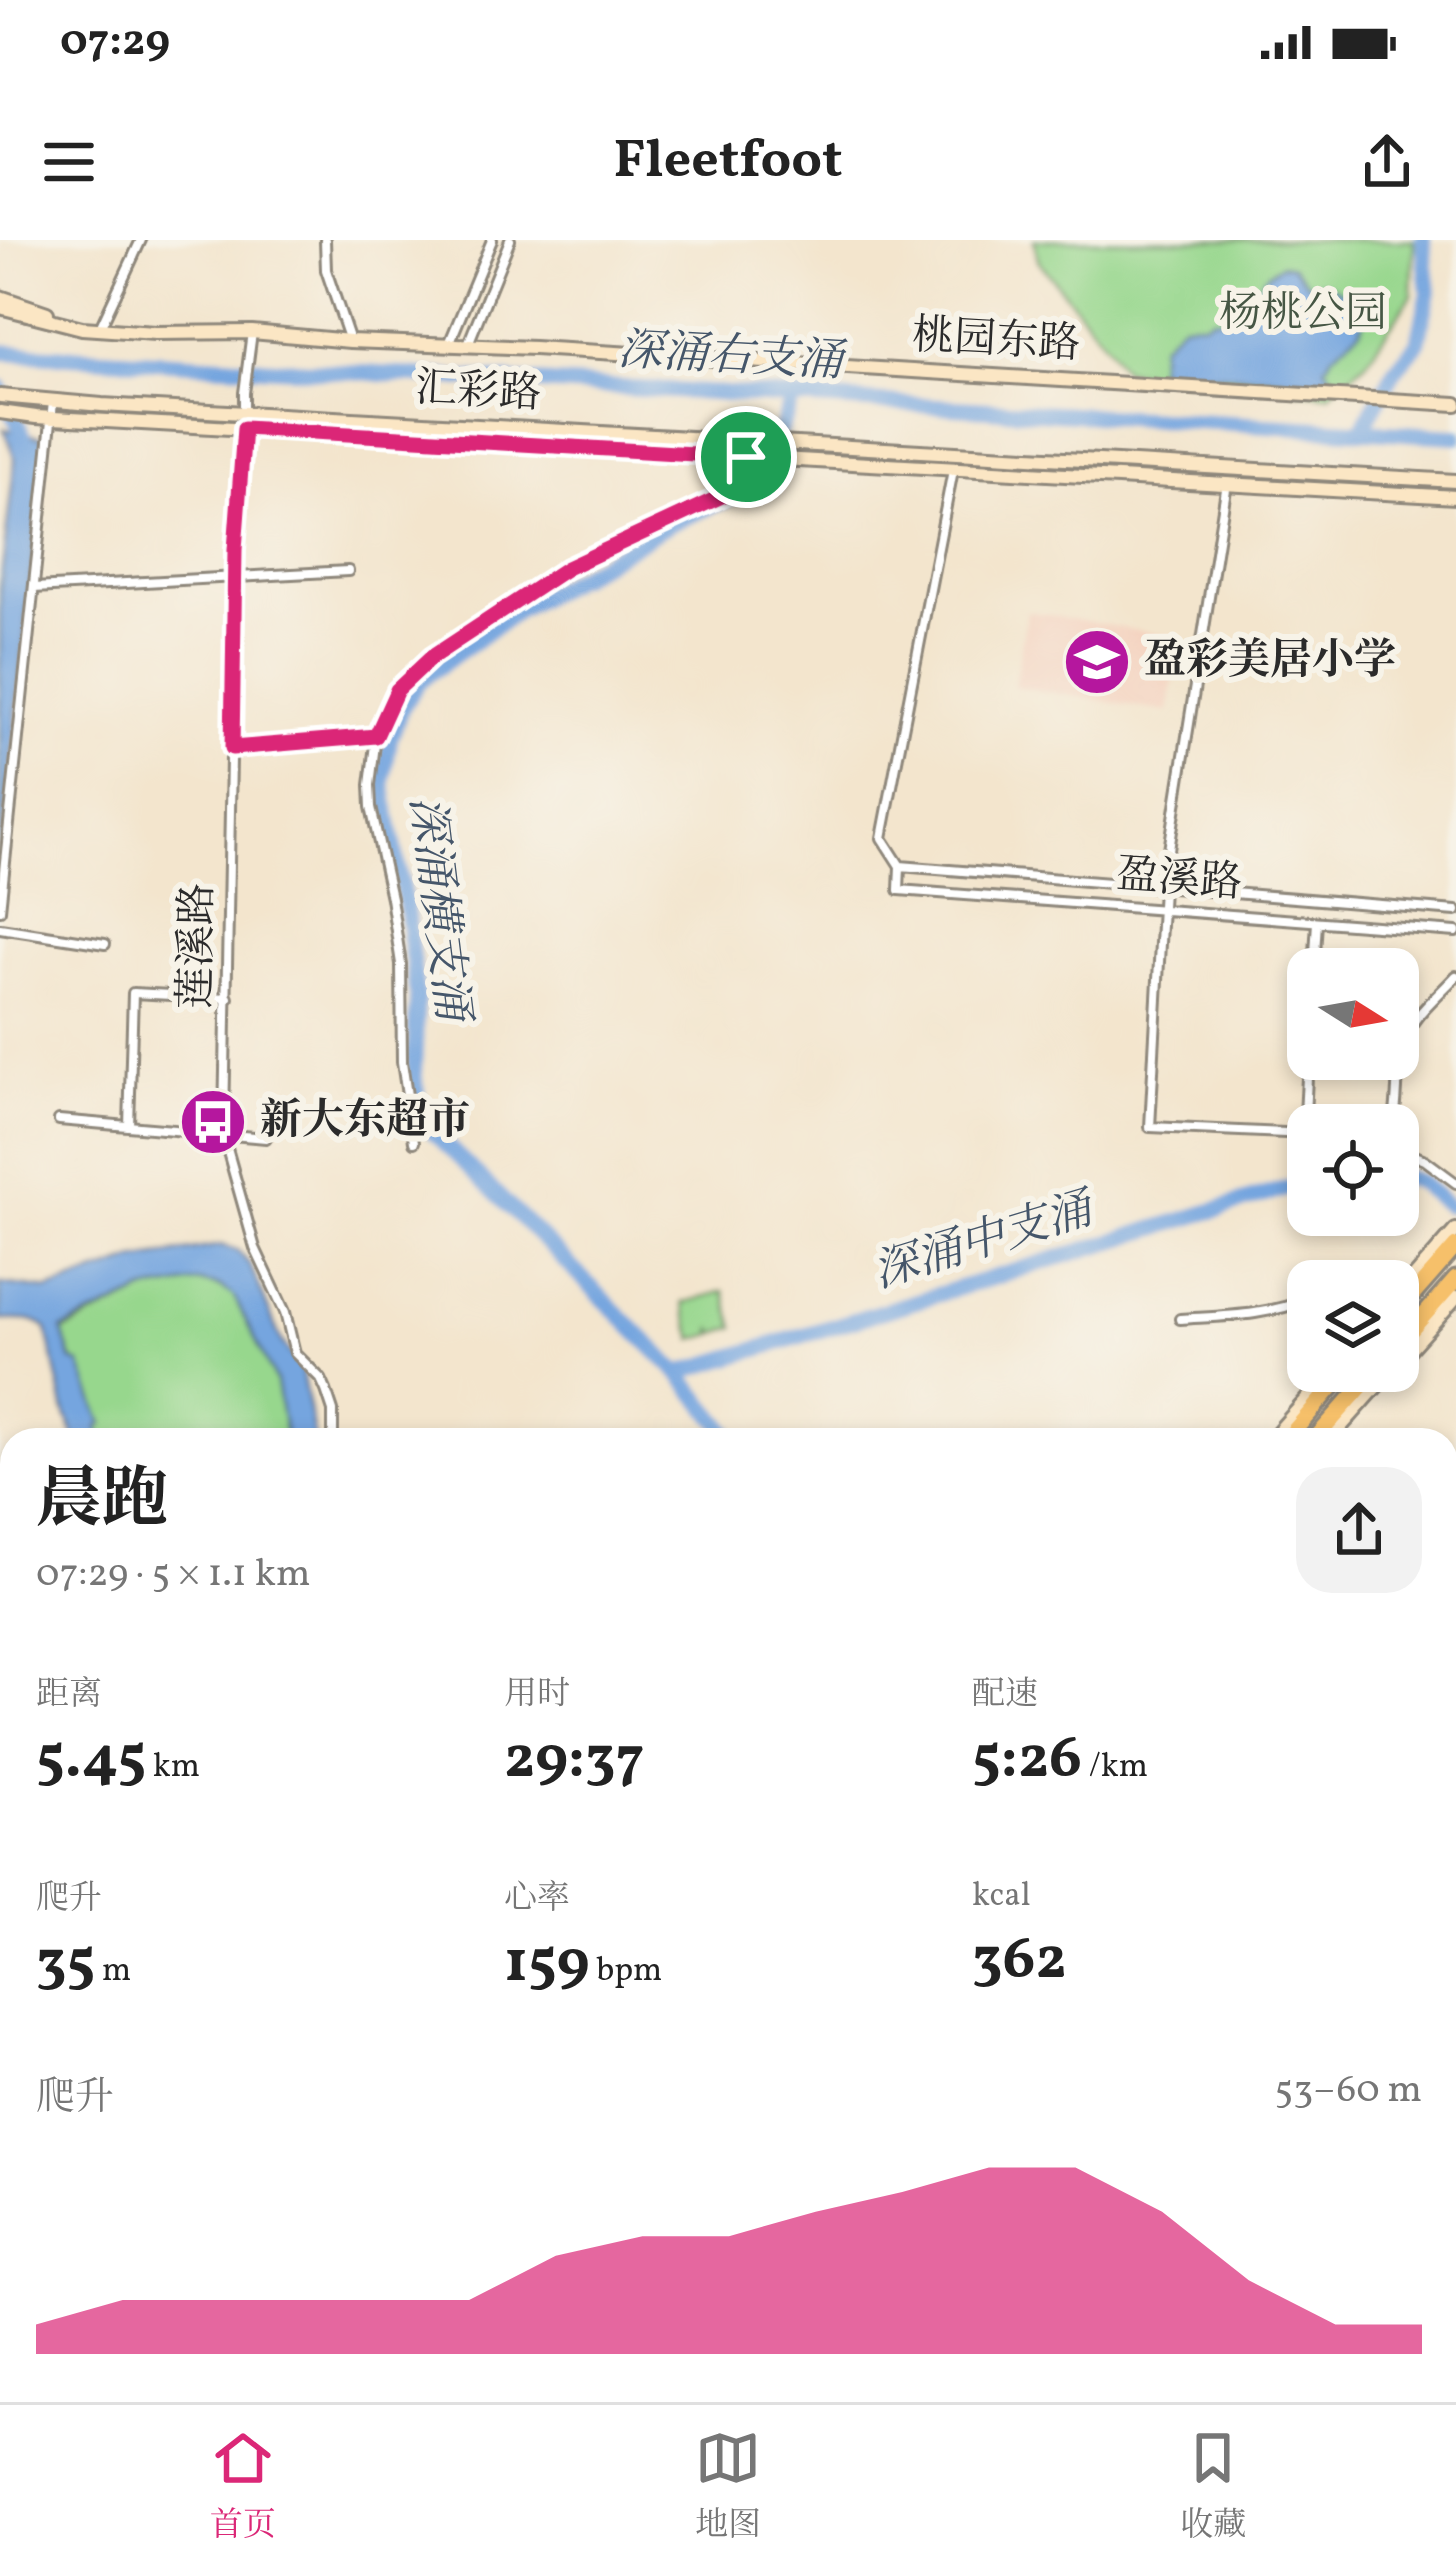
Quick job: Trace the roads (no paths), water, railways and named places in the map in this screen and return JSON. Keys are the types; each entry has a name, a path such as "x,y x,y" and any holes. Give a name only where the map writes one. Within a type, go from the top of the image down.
{"highway":[{"path":"1419,1284 1455,1236"},
{"path":"1419,1321 1456,1279"},
{"path":"1296,1428 1328,1392"},
{"path":"1325,1428 1357,1392"}],"street":[{"path":"100,328 141,240"},
{"path":"325,240 326,270 350,341"},
{"path":"448,345 492,240"},
{"path":"467,346 510,240"},
{"name":"桃园东路","path":"0,297 100,328"},
{"name":"桃园东路","path":"0,307 82,328 154,333 252,332 1456,404"},
{"name":"莲溪路","path":"252,332 234,577 225,1134 255,1247 285,1312 295,1353 326,1390 333,1428"},
{"name":"汇彩路","path":"0,396 101,413"},
{"path":"0,910 53,402"},
{"name":"汇彩路","path":"0,412 52,418 101,413 244,421 750,452 953,470 1227,483 1306,480 1334,474 1456,481"},
{"path":"798,459 804,445"},
{"path":"829,461 830,446"},
{"name":"汇彩路","path":"750,452 830,446 1306,480 1333,489 1456,497"},
{"path":"414,1142 403,1062 399,945 370,784 376,736 397,690 432,657 567,568 737,489 750,452"},
{"path":"900,866 882,838 953,470"},
{"path":"1333,489 1334,474"},
{"path":"1227,483 1163,887 1150,1127 1287,1133"},
{"path":"34,588 348,571"},
{"path":"232,748 376,736"},
{"name":"盈溪路","path":"1456,911 900,866 898,890 1456,932"},
{"path":"1315,948 1317,922"},
{"path":"0,928 105,944"},
{"path":"1398,1104 1402,1042 1456,976"},
{"path":"129,1126 133,993 228,998"},
{"path":"59,1120 266,1138"},
{"path":"1419,1157 1456,1183"},
{"path":"1419,1274 1455,1236"},
{"path":"1419,1338 1454,1299"},
{"path":"1180,1319 1287,1307"},
{"path":"1281,1428 1312,1392"},
{"path":"1340,1428 1372,1392"}],"water":[{"path":"1281,264 1292,266 1308,284 1323,282 1370,306 1360,330 1325,367 1332,376 1313,380 1157,370 1160,345 1183,323 1231,315"},
{"path":"4,429 46,438 0,867 0,587 15,459"},
{"path":"221,1245 237,1250 250,1265 282,1343 301,1367 313,1428 284,1428 276,1382 234,1296 200,1282 146,1291 62,1329 103,1424 71,1428 47,1329 31,1321 0,1320 0,1284 49,1290 134,1260"}],"waterway":[{"path":"1361,431 1395,370 1418,343 1429,292 1423,240"},
{"name":"深涌右支涌","path":"0,352 1456,436"},
{"path":"0,387 28,453"},
{"name":"深涌横支涌","path":"724,1428 679,1373 430,1129 420,1112 414,1073 417,998 383,783 390,739 419,681 518,610 672,523 756,487 793,399"},
{"name":"深涌中支涌","path":"1419,1182 1447,1205"},
{"name":"深涌中支涌","path":"679,1373 1287,1188"}],"place":[{"name":"盈彩美居小学","path":"1097,662"},
{"name":"新大东超市","path":"213,1122"}],"park label":[{"name":"杨桃公园","path":"1303,315"}]}
